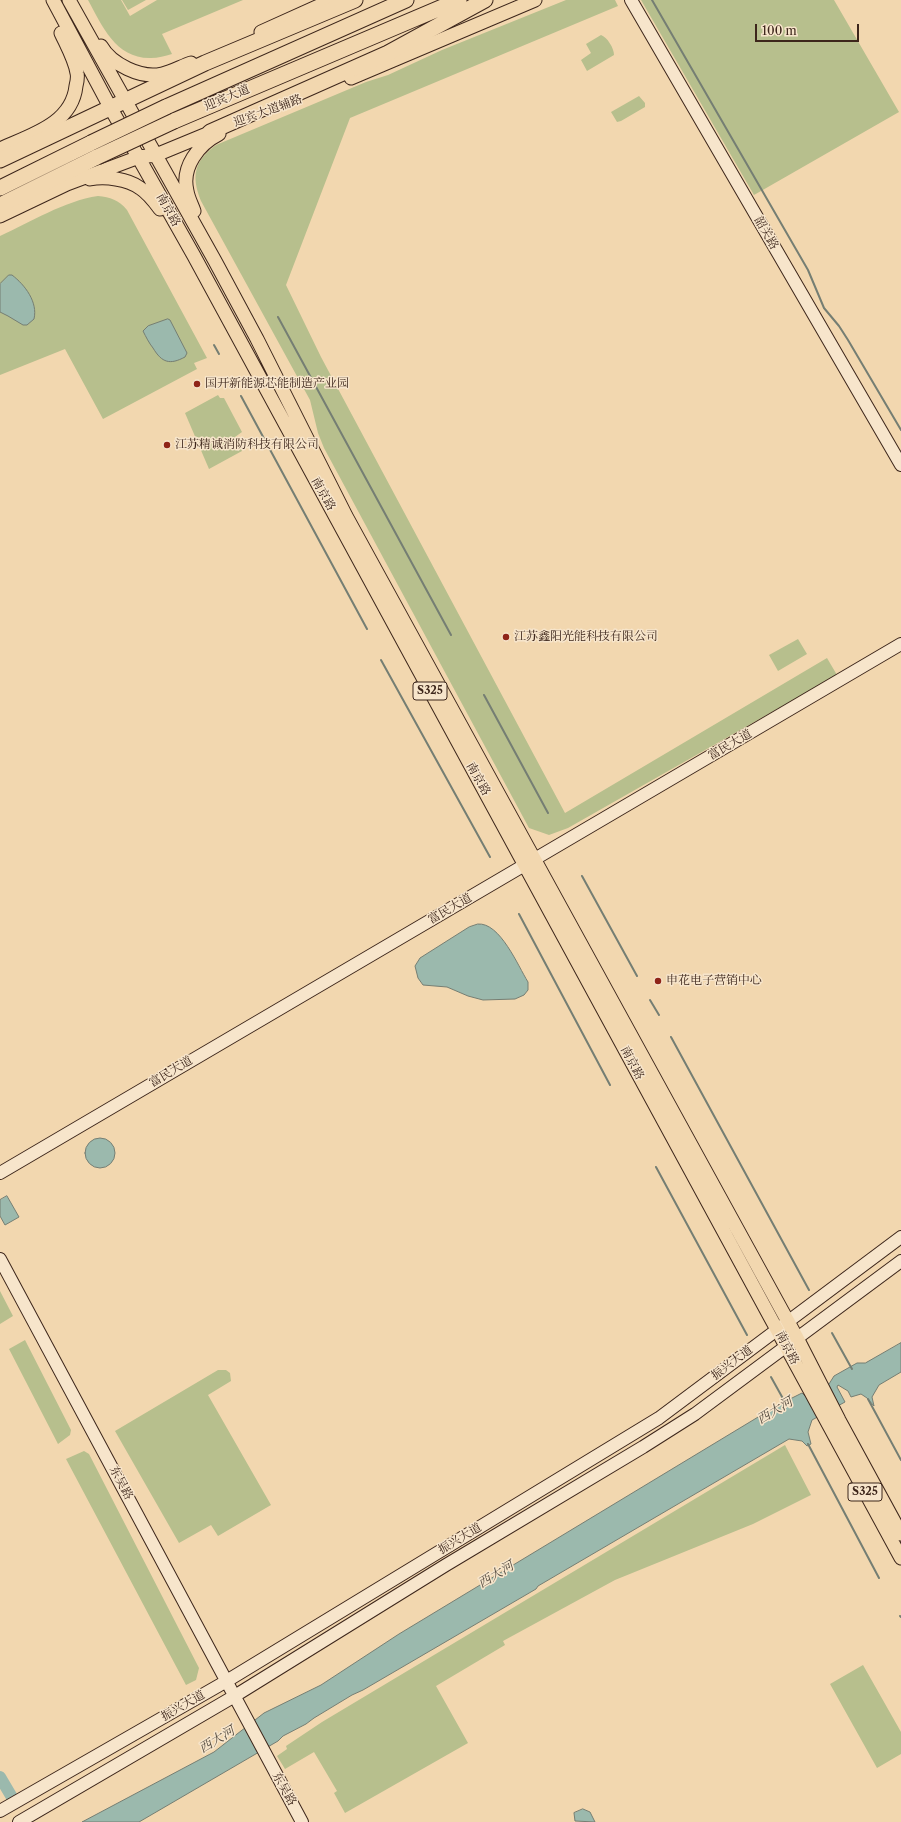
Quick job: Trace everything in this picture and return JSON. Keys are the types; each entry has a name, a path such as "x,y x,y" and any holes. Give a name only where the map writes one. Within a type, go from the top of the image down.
{"highway":[{"path":"0,160 124,99 355,0"},
{"name":"迎宾大道","path":"0,188 166,108 406,0"},
{"name":"迎宾大道","path":"0,206 97,157 174,121 459,0"},
{"path":"210,132 388,53 484,0"}],"main road":[{"path":"0,149 46,128 58,120 67,111 75,96 78,74 68,48 43,0"},
{"name":"南京路","path":"53,0 110,106 530,862 797,1338 816,1376 834,1423 901,1558"},
{"name":"南京路","path":"69,0 250,324 346,516 805,1384 834,1423 901,1534"},
{"path":"76,0 102,49 115,63 132,71 161,74 213,54"},
{"path":"124,99 213,54 332,0"},
{"name":"迎宾大道辅路","path":"0,216 67,184 139,157 156,155 210,132 310,95 535,0"},
{"path":"0,154 110,106"},
{"path":"250,324 196,217 186,190 186,177 190,163 198,150 213,137 266,111"},
{"path":"67,184 96,178 109,178 139,187 152,198 194,256"}],"street":[{"name":"韶关路","path":"631,0 901,465"},
{"name":"富民大道","path":"0,1173 901,644"},
{"name":"振兴大道","path":"0,1810 225,1682 659,1418 787,1320 901,1236"},
{"name":"东吴路","path":"0,1259 91,1426 233,1697 302,1822"},
{"name":"振兴大道","path":"19,1822 233,1697 446,1565 643,1447 695,1414 901,1261"}],"green space":[{"path":"88,0 121,0 130,16 157,0 243,0 162,34 172,54 151,58 139,57 128,53 119,47 105,30"},
{"path":"122,0 146,0 128,10"},
{"path":"566,0 615,0 618,6 350,118 286,285 321,357 565,813 827,658 837,675 568,828 549,835 529,828 324,448 318,433 310,400 201,201 196,184 196,170 203,157 216,145 366,82 388,75 442,50"},
{"path":"641,0 834,0 899,112 754,195"},
{"path":"601,35 610,43 614,55 587,71 581,60 591,53 586,44"},
{"path":"639,96 645,103 645,107 617,122 611,112"},
{"path":"98,196 114,200 127,210 207,358 194,363 197,369 103,419 65,349 0,375 0,236 60,207"},
{"path":"218,395 220,398 224,398 242,432 235,437 242,451 209,469 185,413"},
{"path":"798,639 807,654 778,671 769,655"},
{"path":"0,1291 13,1316 0,1324"},
{"path":"25,1340 71,1430 70,1435 58,1444 9,1349"},
{"path":"218,1370 226,1370 230,1373 231,1381 208,1395 271,1505 218,1536 211,1525 179,1543 115,1431"},
{"path":"785,1445 811,1495 753,1524 615,1580 503,1641 505,1645 436,1686 468,1743 345,1813 334,1793 337,1791 314,1752 285,1769 277,1756 287,1749 286,1746 322,1722"},
{"path":"84,1451 89,1454 199,1668 196,1680 186,1685 66,1459"},
{"path":"863,1665 901,1732 901,1754 877,1768 830,1684"}],"water":[{"path":"9,275 12,275 26,289 32,300 35,313 34,319 27,325 23,325 0,312 0,284"},
{"path":"168,319 170,320 187,353 185,357 180,360 171,362 163,360 156,353 143,331 148,326"},
{"path":"478,924 486,925 494,930 508,946 528,982 528,990 524,995 515,999 483,1000 468,996 447,987 423,985 418,978 415,966 420,958 469,927"},
{"path":"100,1138 111,1142 115,1153 111,1164 100,1168 89,1164 85,1153 89,1142"},
{"path":"7,1196 19,1217 5,1225 0,1216 0,1200"},
{"name":"西大河","path":"901,1343 901,1372 879,1385 872,1397 874,1406 861,1394 851,1397 848,1391 838,1385 837,1387 845,1402 812,1420 808,1432 811,1444 807,1446 802,1441 789,1439 538,1586 536,1589 352,1695 306,1724 283,1736 278,1741 139,1822 82,1822 214,1752 264,1713 321,1685 399,1634 778,1405 802,1393 806,1397 829,1384 834,1376 857,1363 865,1363"},
{"path":"583,1809 590,1812 595,1822 575,1821 574,1813"}],"waterway":[{"path":"652,0 808,270 824,308 848,340 901,430"},
{"path":"278,317 451,635"},
{"path":"214,345 219,354"},
{"path":"241,396 367,629"},
{"path":"381,660 490,857"},
{"path":"484,695 548,813"},
{"path":"582,876 637,976"},
{"path":"519,914 610,1085"},
{"path":"650,1000 659,1015"},
{"path":"671,1037 809,1290"},
{"path":"656,1167 747,1335"},
{"path":"832,1333 852,1369"},
{"name":"西大河","path":"771,1377 786,1404"},
{"path":"868,1399 901,1460"},
{"path":"808,1444 879,1578"},
{"path":"0,1777 13,1799"}],"place":[{"name":"国开新能源芯能制造产业园","path":"197,384"},
{"name":"江苏精诚消防科技有限公司","path":"167,445"},
{"name":"江苏鑫阳光能科技有限公司","path":"506,637"},
{"name":"申花电子营销中心","path":"658,981"}]}
